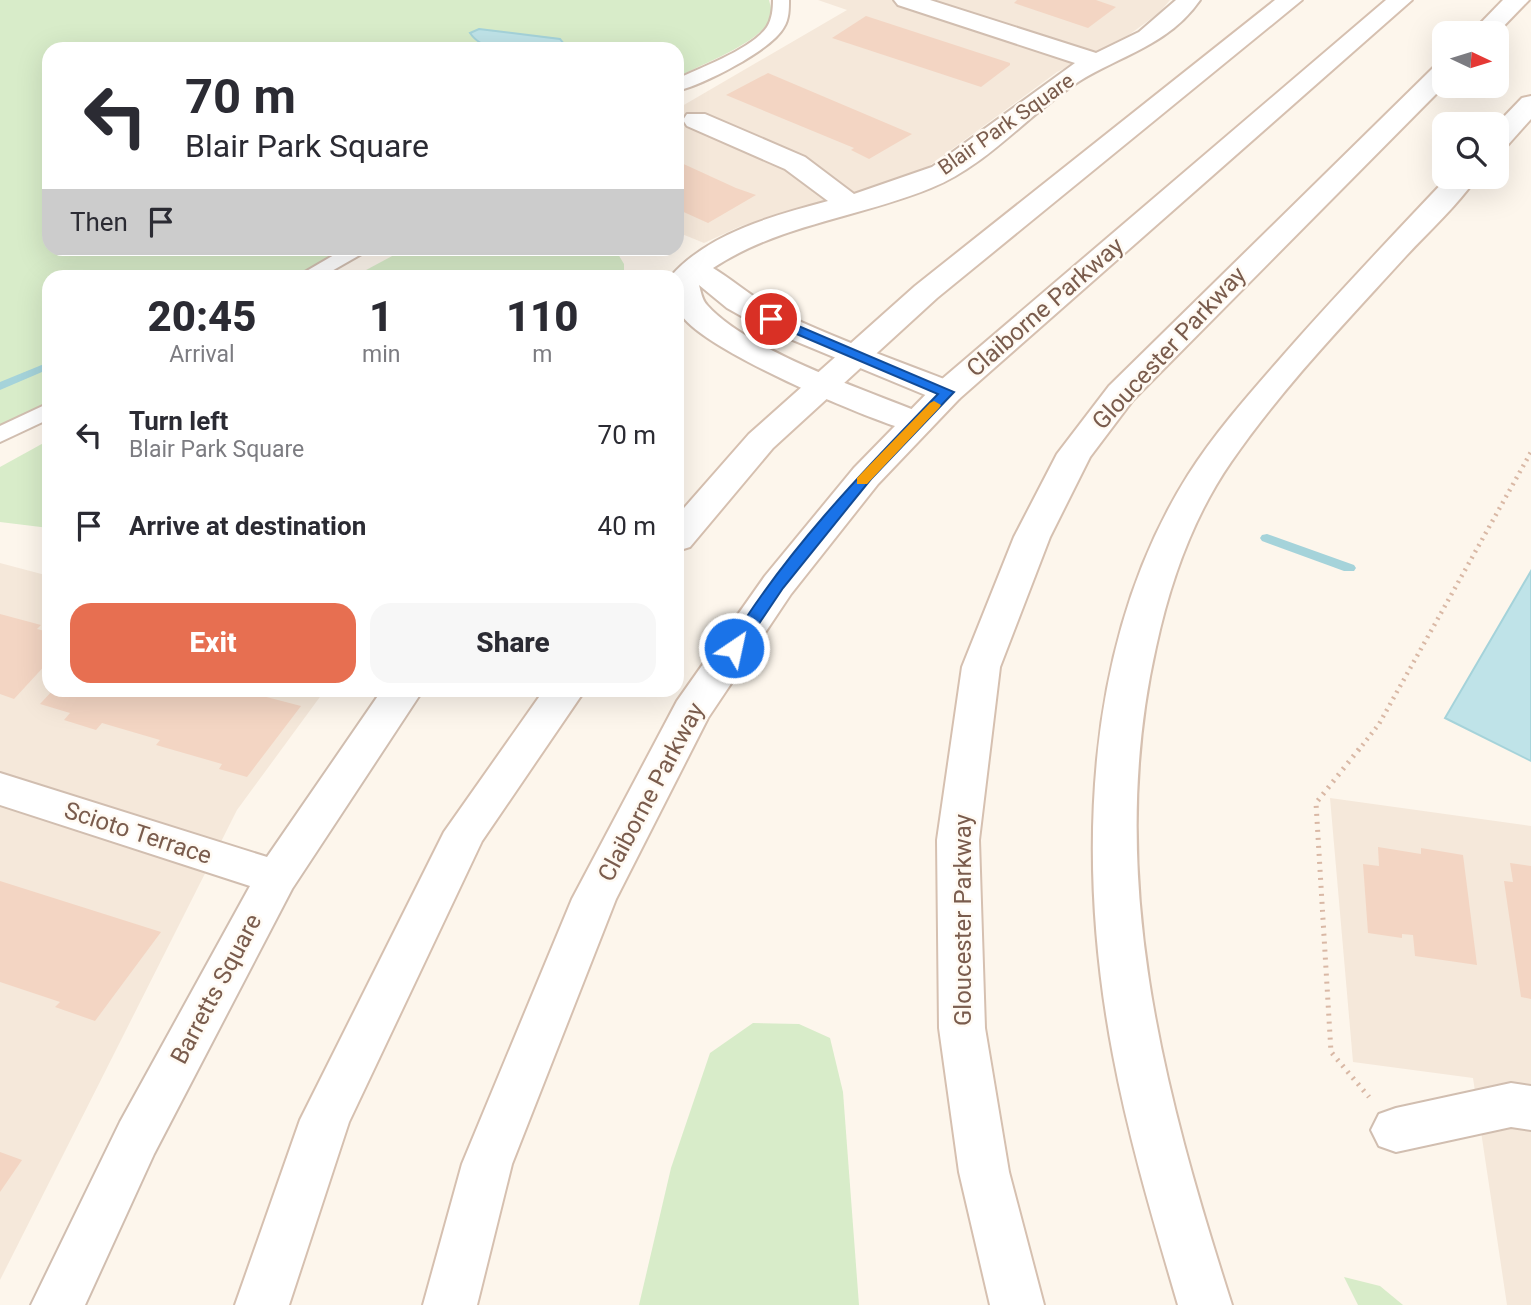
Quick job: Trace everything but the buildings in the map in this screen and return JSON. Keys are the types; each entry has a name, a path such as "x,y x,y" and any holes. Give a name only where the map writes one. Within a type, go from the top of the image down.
{"main road":[{"path":"906,0 1099,62"},
{"name":"Blair Park Square","path":"692,269 750,237 924,181 958,161 1070,76 1143,41 1188,0"},
{"path":"684,531 761,441 926,292 1290,0"},
{"name":"Claiborne Parkway","path":"450,1305 492,1152 594,900 691,711 778,585 866,476 932,408 1400,0"},
{"path":"1495,21 1517,0"},
{"name":"Gloucester Parkway","path":"1017,1305 985,1172 962,1028 958,840 981,667 1032,537 1073,454 1105,413 1223,288 1432,83"},
{"path":"1509,127 1531,104"},
{"path":"695,120 794,163 851,205"},
{"path":"1205,1305 1165,1175 1130,1019 1116,882 1118,763 1131,658 1168,547 1194,493 1230,437 1333,317 1452,189"},
{"path":"684,280 692,269 720,285 738,302 857,357 932,408"},
{"path":"684,288 694,310 723,334 825,383 932,408"},
{"name":"Barretts Square","path":"58,1305 137,1138 276,877 398,697"},
{"path":"262,1305 325,1120 465,832 560,697"},
{"name":"Scioto Terrace","path":"0,789 276,877"},
{"path":"1396,1130 1511,1105 1531,1108"}],"lane":[{"path":"684,82 742,53 775,28 781,0"},
{"path":"320,270 347,256"},
{"path":"0,435 42,414"}],"path":[{"path":"1396,1130 1331,1052 1316,803 1379,724 1531,452"}],"shaded area":[{"path":"818,0 1170,0 1159,13 1119,42 1057,72 925,169 897,182 741,226 704,243 684,235 684,105 847,10"},
{"path":"0,563 42,574 42,697 320,697 237,810 0,1280"},
{"path":"1330,798 1531,826 1531,1305 1507,1305 1473,1078 1353,1062"}],"green space":[{"path":"0,0 769,0 771,17 766,27 756,36 684,75 684,42 42,42 42,256 343,256 313,270 42,270 42,414 0,435"},
{"path":"392,256 619,256 624,264 624,270 366,270"},
{"path":"42,444 42,527 0,522 0,467"},
{"path":"753,1023 799,1024 830,1038 843,1092 859,1305 639,1305 671,1168 710,1053"},
{"path":"1344,1277 1380,1286 1403,1305 1358,1305"}],"water":[{"path":"479,29 560,39 562,42 480,42 470,33"},
{"path":"1531,571 1531,761 1445,718"}],"waterway":[{"path":"0,386 42,368"},
{"path":"1267,538 1349,568"}],"slow traffic":[{"path":"862,481 934,405"}],"route":[{"path":"734,648 778,585 866,476 947,392 857,357 771,319"}]}
